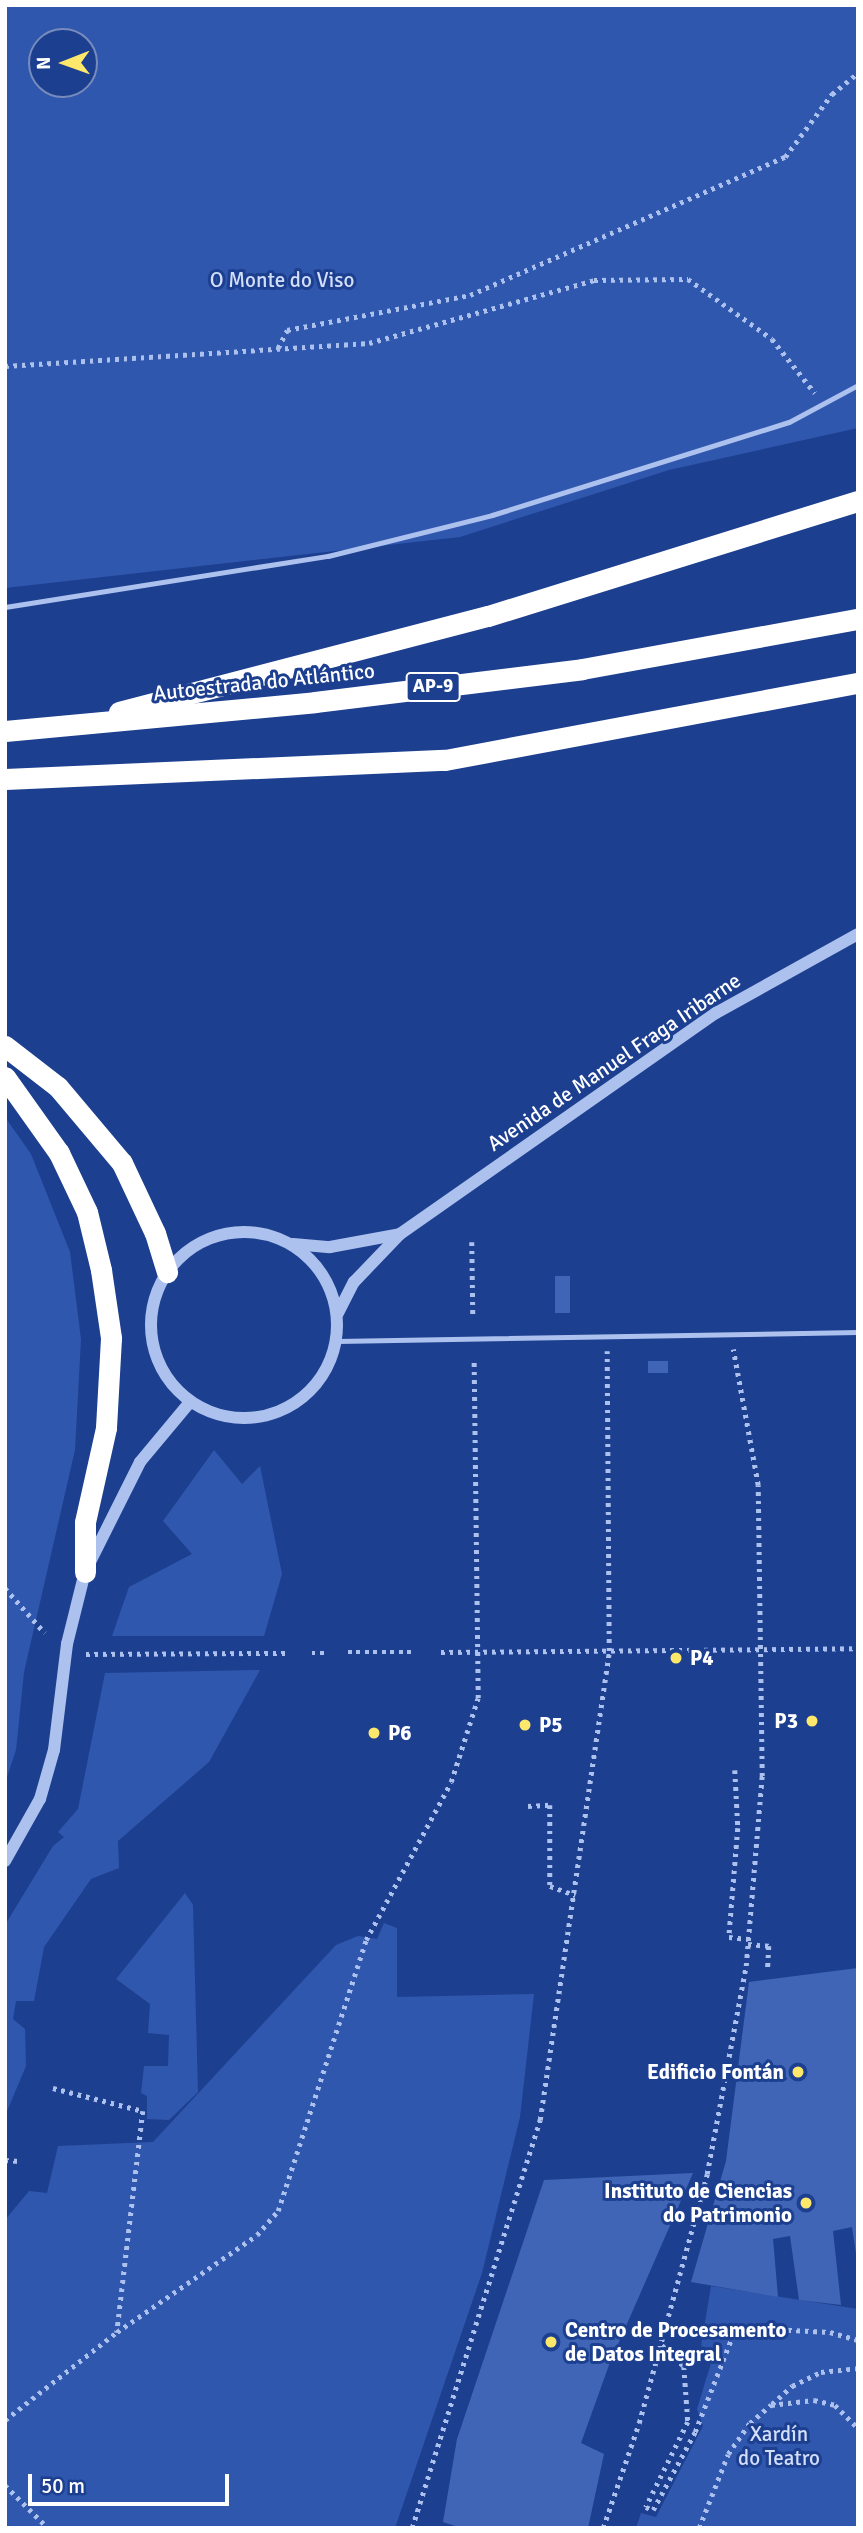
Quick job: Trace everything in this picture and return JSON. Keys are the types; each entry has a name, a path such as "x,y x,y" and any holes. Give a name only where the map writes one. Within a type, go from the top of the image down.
{"highway":[{"path":"50,730 488,616 858,501"},
{"name":"Autoestrada do Atlántico","path":"5,732 50,730 582,669 858,619"},
{"path":"5,779 445,760 858,683"},
{"path":"5,1046 58,1087 122,1163 155,1233 167,1272"},
{"path":"5,1077 59,1153 87,1212 101,1270 111,1338 106,1429 85,1522 85,1572"}],"street":[{"name":"Avenida de Manuel Fraga Iribarne","path":"338,1313 354,1282 400,1234 716,1013 858,934"},
{"name":"Avenida de Manuel Fraga Iribarne","path":"293,1244 314,1262 330,1286 338,1313 337,1341 327,1370 308,1394 282,1411 251,1419 220,1416 190,1402 169,1382 156,1356 150,1327 154,1298 167,1272 186,1251 211,1237 248,1232 293,1244 330,1247 400,1234"},
{"path":"5,1861 40,1799 54,1749 67,1644 85,1572 140,1462 190,1402"}],"lane":[{"path":"5,607 328,556 569,491 789,422 858,384"},
{"path":"337,1341 858,1332"}],"path":[{"path":"278,348 287,330 470,295 785,157 832,94 858,73"},
{"path":"5,366 369,342 594,280 688,279 772,339 822,402"},
{"path":"472,1242 473,1316"},
{"path":"603,2528 661,2344 707,2174 748,1941 762,1776 758,1485 730,1334"},
{"path":"412,2528 540,2120 609,1651 607,1336"},
{"path":"5,2420 117,2332 257,2235 278,2211 366,1940 451,1782 478,1698 474,1361"},
{"path":"5,1588 45,1633"},
{"path":"441,1652 858,1648"},
{"path":"348,1652 414,1652"},
{"path":"86,1654 285,1653"},
{"path":"312,1653 326,1653"},
{"path":"735,1770 738,1828 729,1937 769,1946 768,1968"},
{"path":"527,1806 550,1805 550,1886 575,1895"},
{"path":"53,2088 143,2111 117,2332"},
{"path":"5,2160 19,2161"},
{"path":"661,2344 684,2366 688,2422 646,2507 653,2510 695,2432 732,2337 771,2329 830,2332 858,2340"},
{"path":"699,2528 728,2454 750,2423 792,2386 821,2372 858,2368"},
{"path":"771,2404 814,2400 835,2405 858,2428"},
{"path":"5,2485 48,2528"}],"green space":[{"name":"O Monte do Viso","path":"5,5 858,5 858,428 669,470 460,537 5,588"},
{"path":"5,1117 31,1154 70,1252 81,1339 75,1450 24,1672 16,1750 5,1783"},
{"path":"214,1450 242,1484 260,1466 282,1574 264,1636 112,1636 129,1587 192,1554 163,1521"},
{"path":"260,1670 209,1762 118,1841 119,1868 91,1879 44,1947 34,2001 16,2001 13,2019 25,2029 26,2066 5,2116 5,1925 53,1846 64,1837 58,1832 78,1809 105,1673"},
{"path":"185,1893 193,1905 198,2092 169,2120 147,2119 147,2096 141,2093 144,2066 168,2066 169,2035 148,2033 150,2004 116,1979"},
{"path":"384,1923 397,1928 397,1997 534,1994 520,2117 482,2273 395,2528 5,2528 5,2220 29,2191 47,2193 58,2146 153,2142 336,1945 358,1936 377,1939"},
{"name":"Xardín do Teatro","path":"711,2286 858,2309 858,2528 636,2528 641,2513 656,2517 703,2426 697,2409 715,2350 701,2346"}],"building":[{"path":"555,1276 570,1276 570,1313 555,1313"},
{"path":"648,1361 668,1361 668,1373 648,1373"},
{"name":"Edificio Fontán","path":"858,1968 858,2267 852,2227 833,2231 841,2305 799,2300 790,2236 773,2239 778,2297 691,2282 726,2161 749,1982"},
{"path":"693,2173 609,2365 581,2443 604,2454 588,2528 461,2528 443,2522 457,2439 544,2180"}],"place":[{"name":"P4","path":"676,1658"},
{"name":"P3","path":"812,1721"},
{"name":"P5","path":"525,1725"},
{"name":"P6","path":"374,1733"},
{"name":"Edificio Fontán","path":"798,2072"},
{"name":"Instituto de Ciencias do Patrimonio","path":"806,2203"},
{"name":"Centro de Procesamento de Datos Integral","path":"551,2342"}]}
